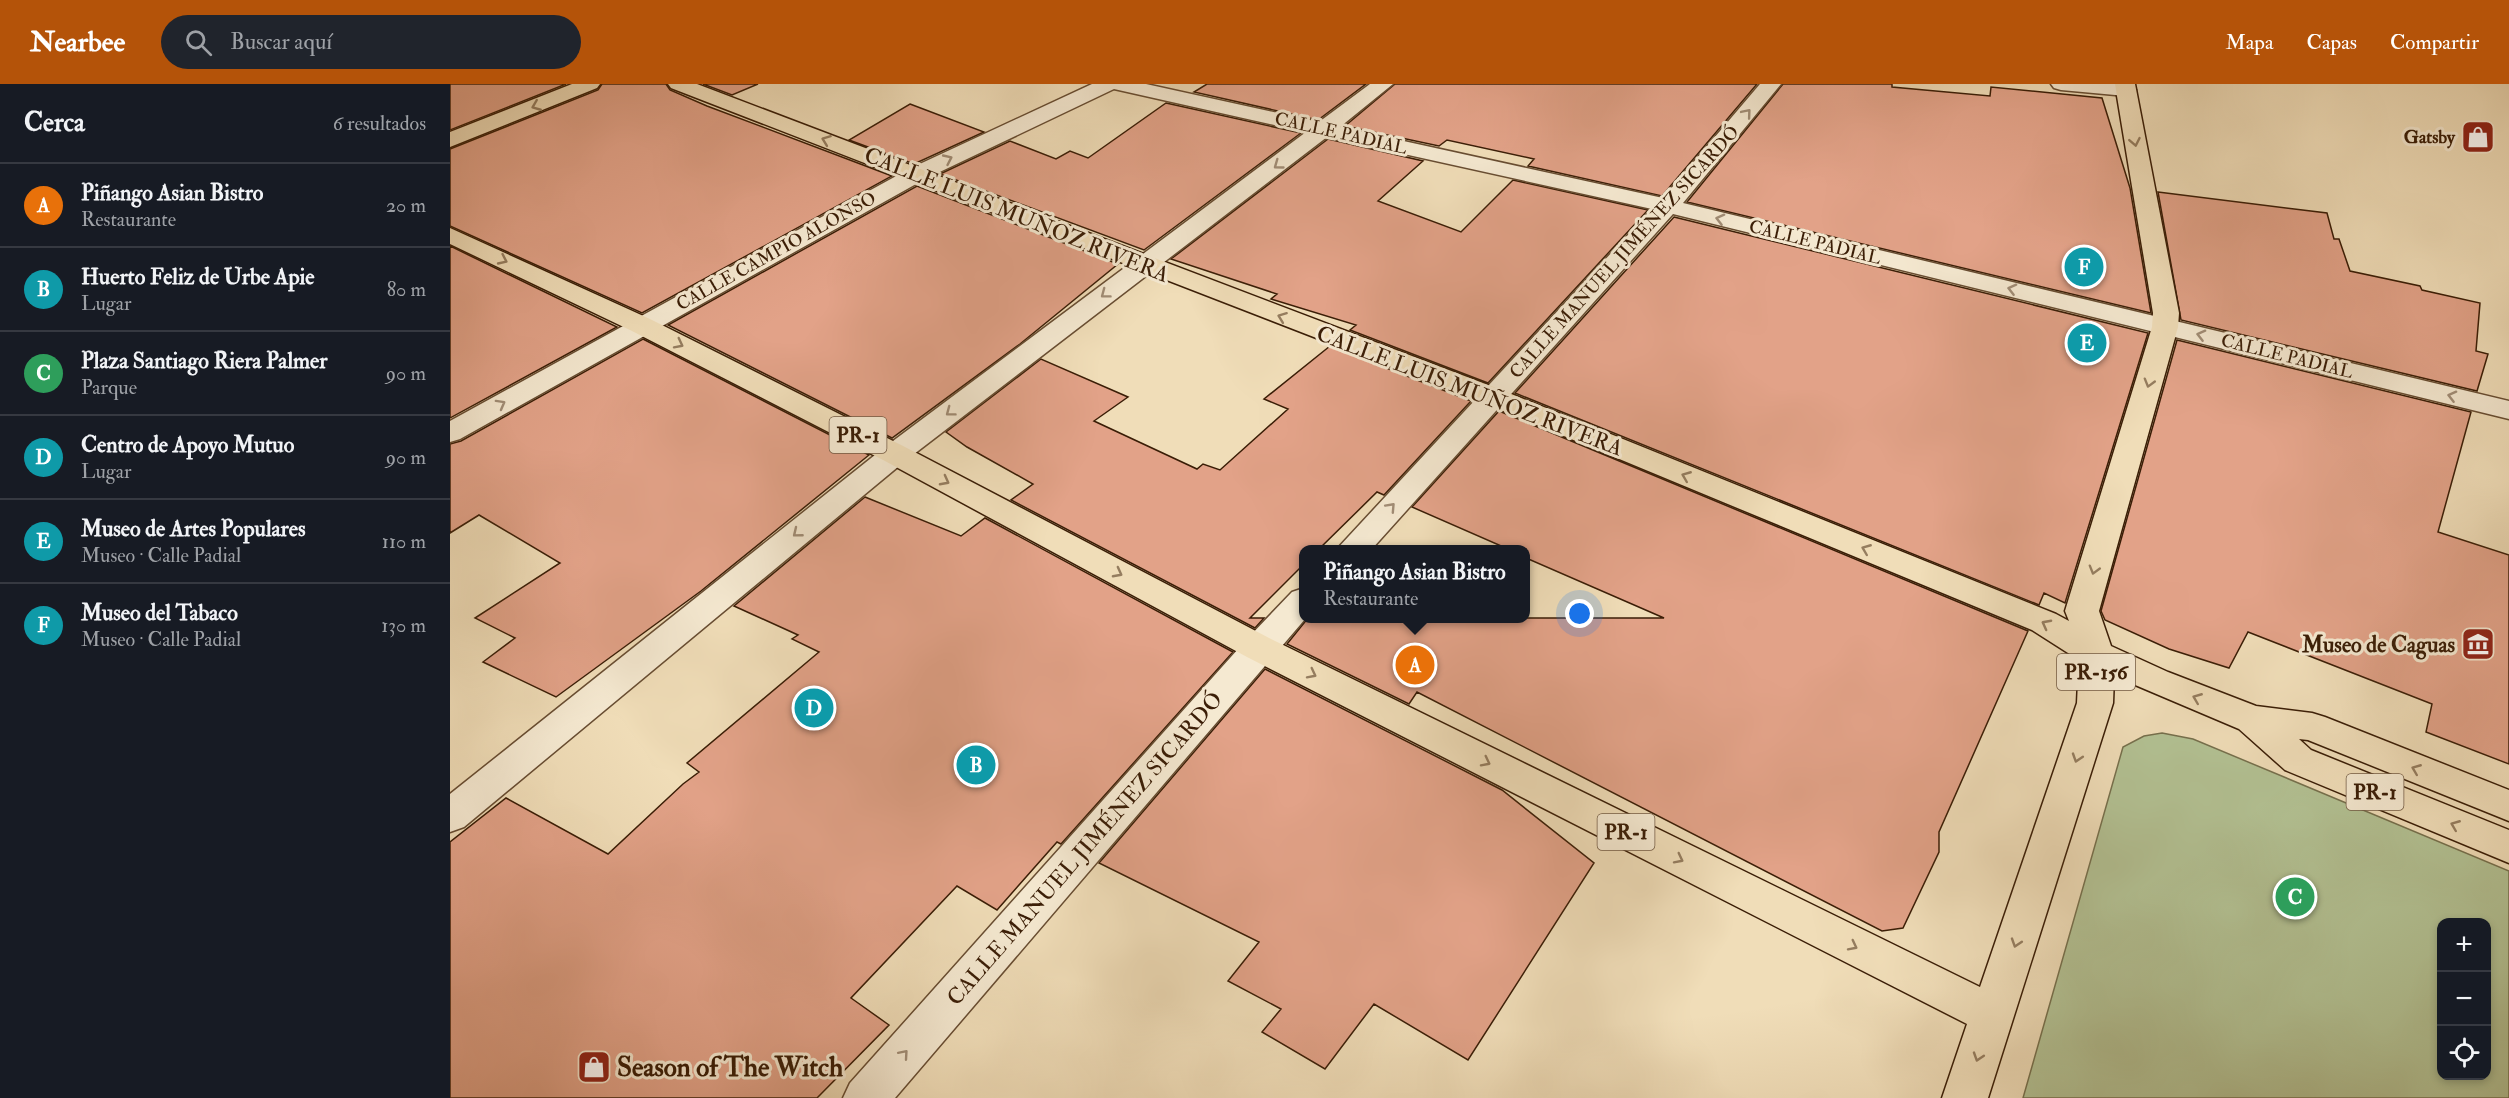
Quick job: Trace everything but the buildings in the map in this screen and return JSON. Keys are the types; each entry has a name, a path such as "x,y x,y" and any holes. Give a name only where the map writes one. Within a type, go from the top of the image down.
{"main road":[{"path":"450,140 590,84"},
{"name":"CALLE LUIS MUÑOZ RIVERA","path":"678,84 1494,397 2044,622 2097,654 2156,681 2252,719 2312,727 2509,806"},
{"name":"PR-156","path":"1992,1015 2095,703 2097,654 2082,611 2165,327 2166,313 2125,87"},
{"name":"PR-1","path":"450,235 641,325 895,454 1259,648 1992,1015"},
{"name":"CALLE LUIS MUÑOZ RIVERA","path":"2252,719 2298,760 2509,847"},
{"path":"1965,1098 1992,1015"}],"street":[{"name":"CALLE CAMPIO ALONSO","path":"450,433 641,325 917,174 1109,84"},
{"name":"CALLE PADIAL","path":"1118,84 1668,206 2509,410"},
{"path":"450,816 895,454 1383,84"},
{"name":"CALLE MANUEL JIMÉNEZ SICARDÓ","path":"1356,545 1668,206 1772,84"},
{"path":"2061,84 2125,87"},
{"name":"CALLE MANUEL JIMÉNEZ SICARDÓ","path":"866,1098 1259,648 1299,605"}],"green space":[{"path":"2162,733 2193,739 2509,871 2509,1098 2023,1098 2123,747 2144,736"}],"place":[{"name":"Gatsby","path":"2478,137"},
{"name":"Museo del Tabaco","path":"2084,267"},
{"name":"Museo de Artes Populares","path":"2087,343"},
{"name":"Museo de Caguas","path":"2478,644"},
{"name":"Piñango Asian Bistro","path":"1415,665"},
{"name":"Centro de Apoyo Mutuo","path":"814,708"},
{"name":"Huerto Feliz de Urbe Apie","path":"976,765"},
{"name":"Plaza Santiago Riera Palmer","path":"2295,897"},
{"name":"Season of The Witch","path":"594,1067"}]}
